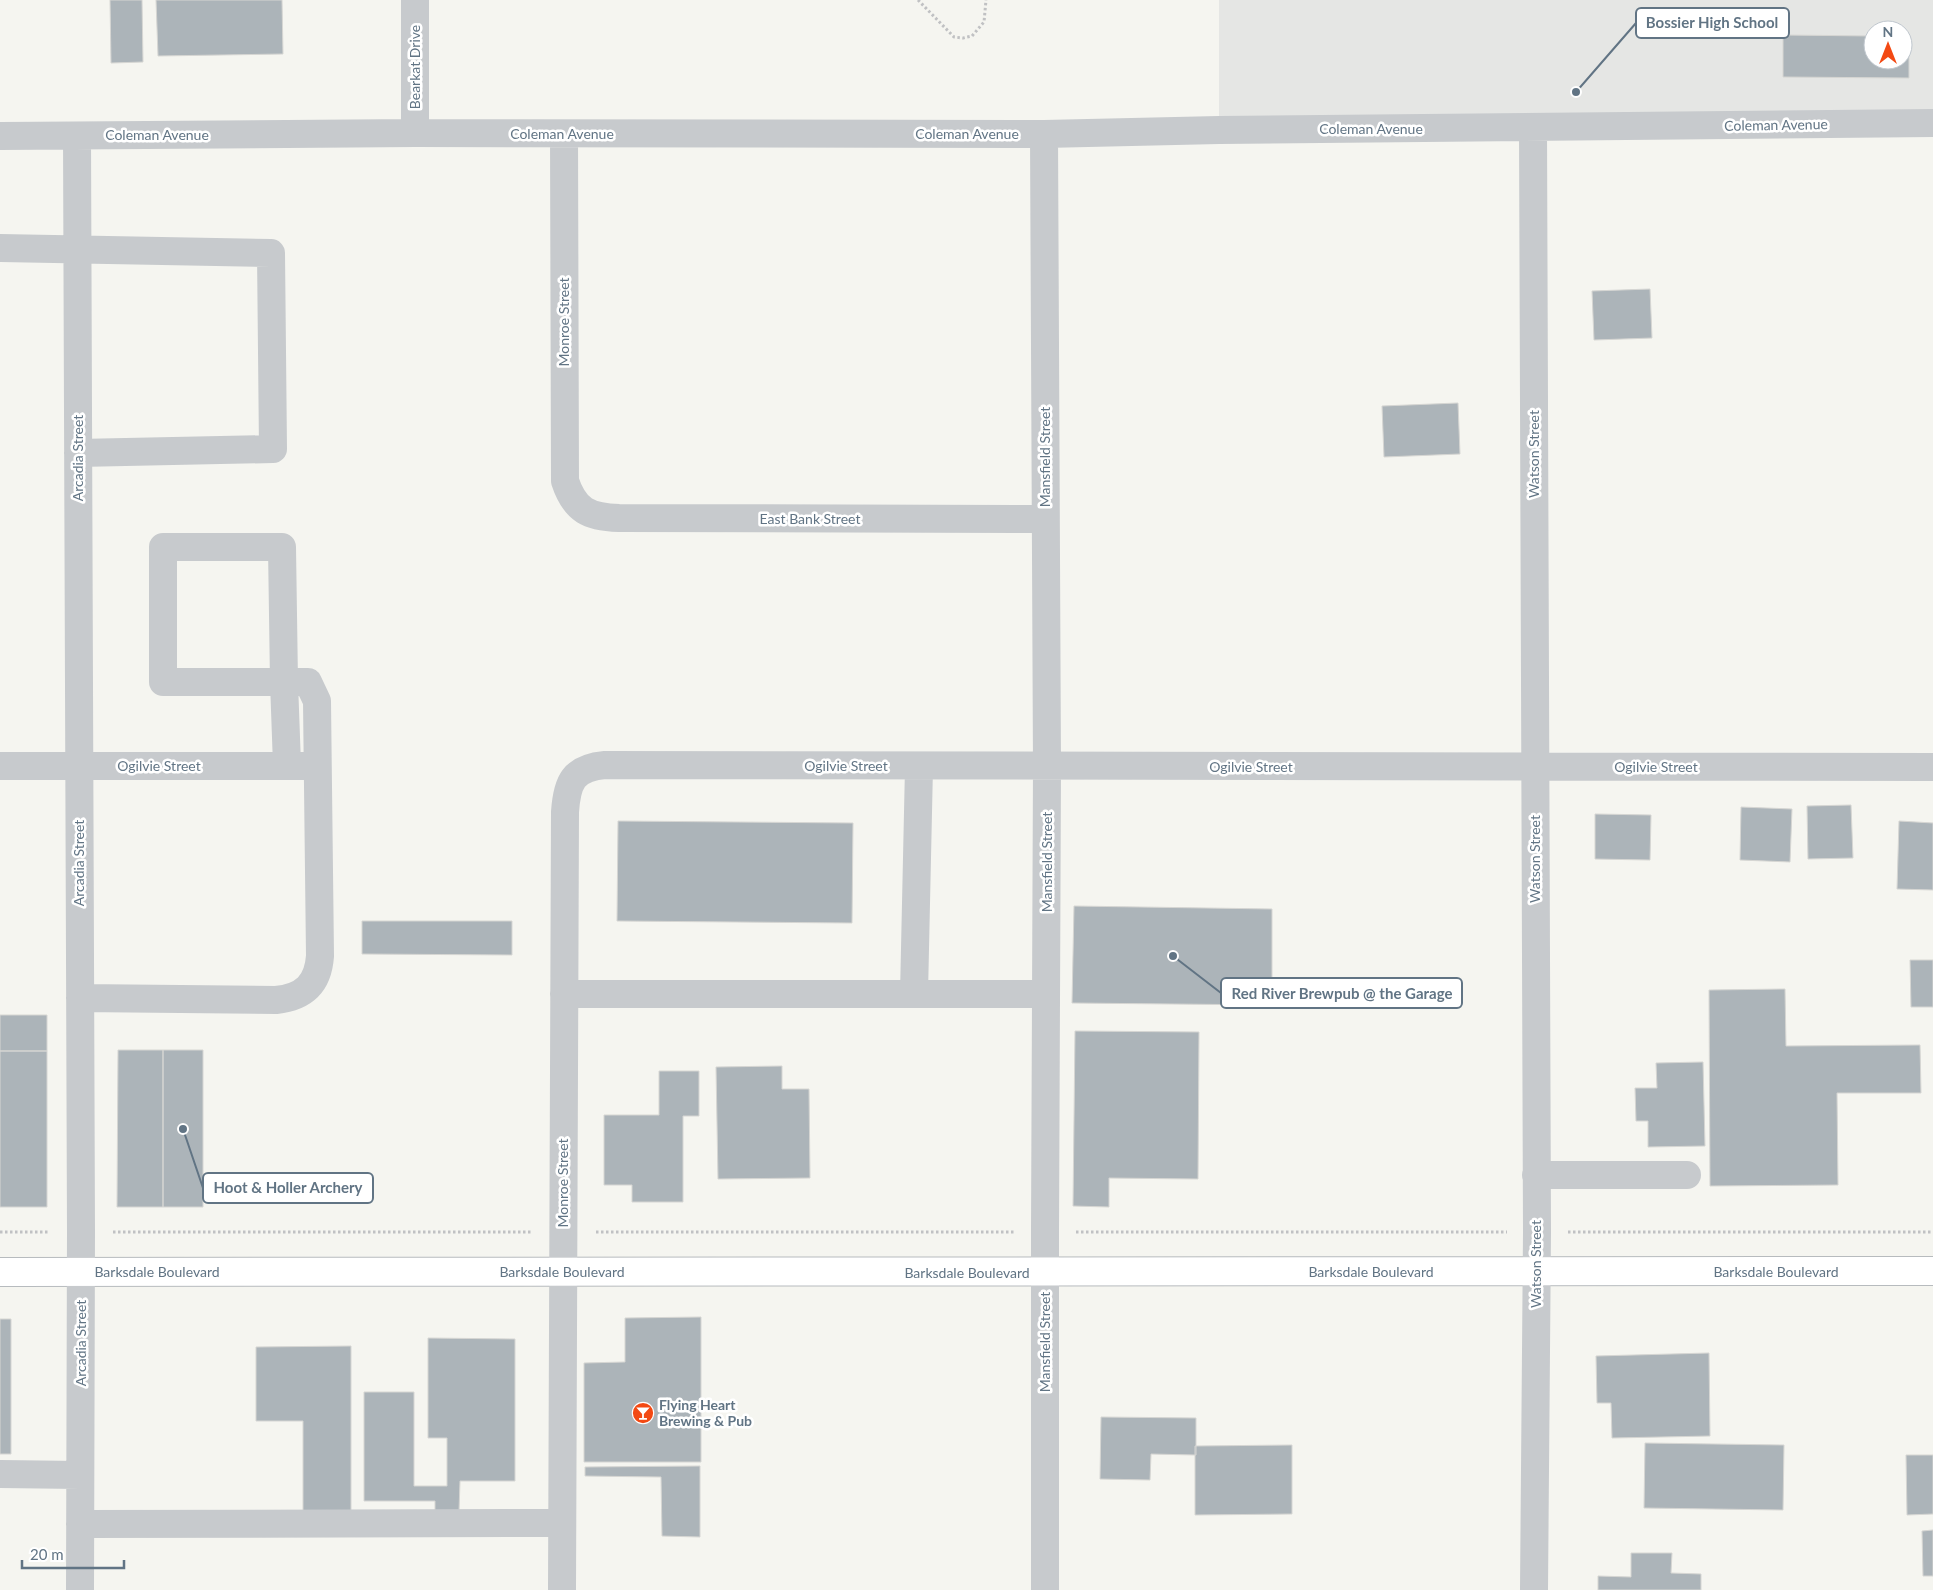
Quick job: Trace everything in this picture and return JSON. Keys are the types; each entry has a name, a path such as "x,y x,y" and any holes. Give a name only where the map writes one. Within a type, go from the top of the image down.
{"main road":[{"name":"Barksdale Boulevard","path":"0,1272 1044,1273 1933,1271"}],"street":[{"name":"Bearkat Drive","path":"415,0 415,133"},
{"name":"Coleman Avenue","path":"0,136 415,133 1044,134 1219,130 1933,123"},
{"name":"Watson Street","path":"1533,128 1536,1175 1534,1590"},
{"name":"Monroe Street","path":"564,134 565,481 570,495 578,506"},
{"name":"Mansfield Street","path":"1044,134 1047,767 1044,1273 1046,1590"},
{"name":"Arcadia Street","path":"77,136 81,1272 80,1590"},
{"path":"0,248 271,253 273,449 78,453"},
{"name":"East Bank Street","path":"578,506 585,512 596,516 619,518 1045,519"},
{"path":"80,998 289,999 299,995 309,987 316,977 319,968 319,766 317,701 308,682 284,682 163,682 163,547 282,547 284,682 287,765"},
{"name":"Ogilvie Street","path":"573,778 581,771 592,766 605,765 1933,767"},
{"name":"Ogilvie Street","path":"0,766 319,766"},
{"path":"914,994 919,766"},
{"name":"Monroe Street","path":"562,1590 565,812 568,788 573,778"},
{"path":"564,994 1046,994"},
{"path":"1536,1175 1687,1175"},
{"path":"0,1474 80,1475"},
{"path":"80,1524 562,1523"}],"path":[{"path":"918,0 954,37 963,38 972,36 984,22 986,0"},
{"path":"0,1232 55,1232"},
{"path":"109,1232 531,1232"},
{"path":"592,1232 1015,1232"},
{"path":"1072,1232 1505,1232"},
{"path":"1563,1232 1933,1232"}],"shaded area":[{"path":"1219,0 1933,0 1933,123 1219,130"}],"building":[{"path":"110,0 142,0 143,62 111,63"},
{"path":"156,0 282,0 283,54 158,56"},
{"path":"1783,35 1863,36 1863,70 1909,70 1909,78 1783,77"},
{"path":"1650,289 1652,338 1594,340 1592,291"},
{"path":"1458,403 1460,454 1384,457 1382,406"},
{"path":"1851,805 1853,858 1808,859 1807,806"},
{"path":"1741,807 1792,809 1790,862 1740,860"},
{"path":"1595,814 1651,815 1650,860 1595,859"},
{"path":"618,821 853,823 852,923 617,921"},
{"path":"1899,821 1933,823 1933,890 1897,889"},
{"path":"1074,906 1272,909 1272,1005 1072,1003"},
{"path":"362,921 512,921 512,955 362,954"},
{"path":"1910,960 1933,960 1933,1007 1911,1007"},
{"path":"1785,989 1786,1046 1920,1045 1921,1093 1837,1093 1838,1185 1710,1186 1709,990"},
{"path":"0,1015 47,1015 47,1051 0,1051"},
{"path":"1075,1031 1199,1032 1198,1179 1109,1178 1109,1207 1073,1206"},
{"path":"118,1050 163,1050 163,1207 117,1207"},
{"path":"163,1050 203,1050 203,1207 163,1207"},
{"path":"0,1051 47,1051 47,1207 0,1207"},
{"path":"1703,1062 1705,1146 1648,1147 1648,1121 1636,1121 1635,1088 1657,1088 1656,1063"},
{"path":"782,1066 782,1089 809,1089 810,1178 718,1179 716,1067"},
{"path":"659,1071 699,1071 699,1116 683,1116 683,1202 632,1202 632,1185 604,1185 604,1115 659,1115"},
{"name":"Flying Heart Brewing & Pub","path":"701,1317 701,1462 584,1462 584,1363 625,1362 625,1318"},
{"path":"0,1319 11,1319 11,1454 0,1454"},
{"path":"428,1338 515,1339 515,1481 460,1481 459,1511 435,1511 435,1501 364,1501 364,1392 414,1392 414,1486 447,1486 447,1438 428,1438"},
{"path":"351,1346 351,1513 303,1513 303,1421 256,1421 256,1347"},
{"path":"1709,1353 1710,1436 1612,1438 1611,1403 1597,1403 1596,1356"},
{"path":"1101,1417 1196,1418 1196,1455 1151,1454 1150,1480 1100,1479"},
{"path":"1645,1443 1784,1445 1783,1510 1644,1508"},
{"path":"1292,1445 1292,1514 1195,1515 1195,1446"},
{"path":"1906,1455 1933,1455 1933,1514 1907,1515"},
{"path":"700,1466 700,1537 662,1536 661,1477 585,1476 585,1467"},
{"path":"1933,1530 1933,1576 1923,1576 1922,1531"},
{"path":"1631,1553 1672,1553 1671,1573 1701,1574 1701,1590 1598,1590 1598,1576 1631,1577"}],"place":[{"name":"Bossier High School","path":"1576,92"},
{"name":"Red River Brewpub @ the Garage","path":"1173,956"},
{"name":"Hoot & Holler Archery","path":"183,1129"},
{"name":"Flying Heart Brewing & Pub","path":"643,1413"}]}
